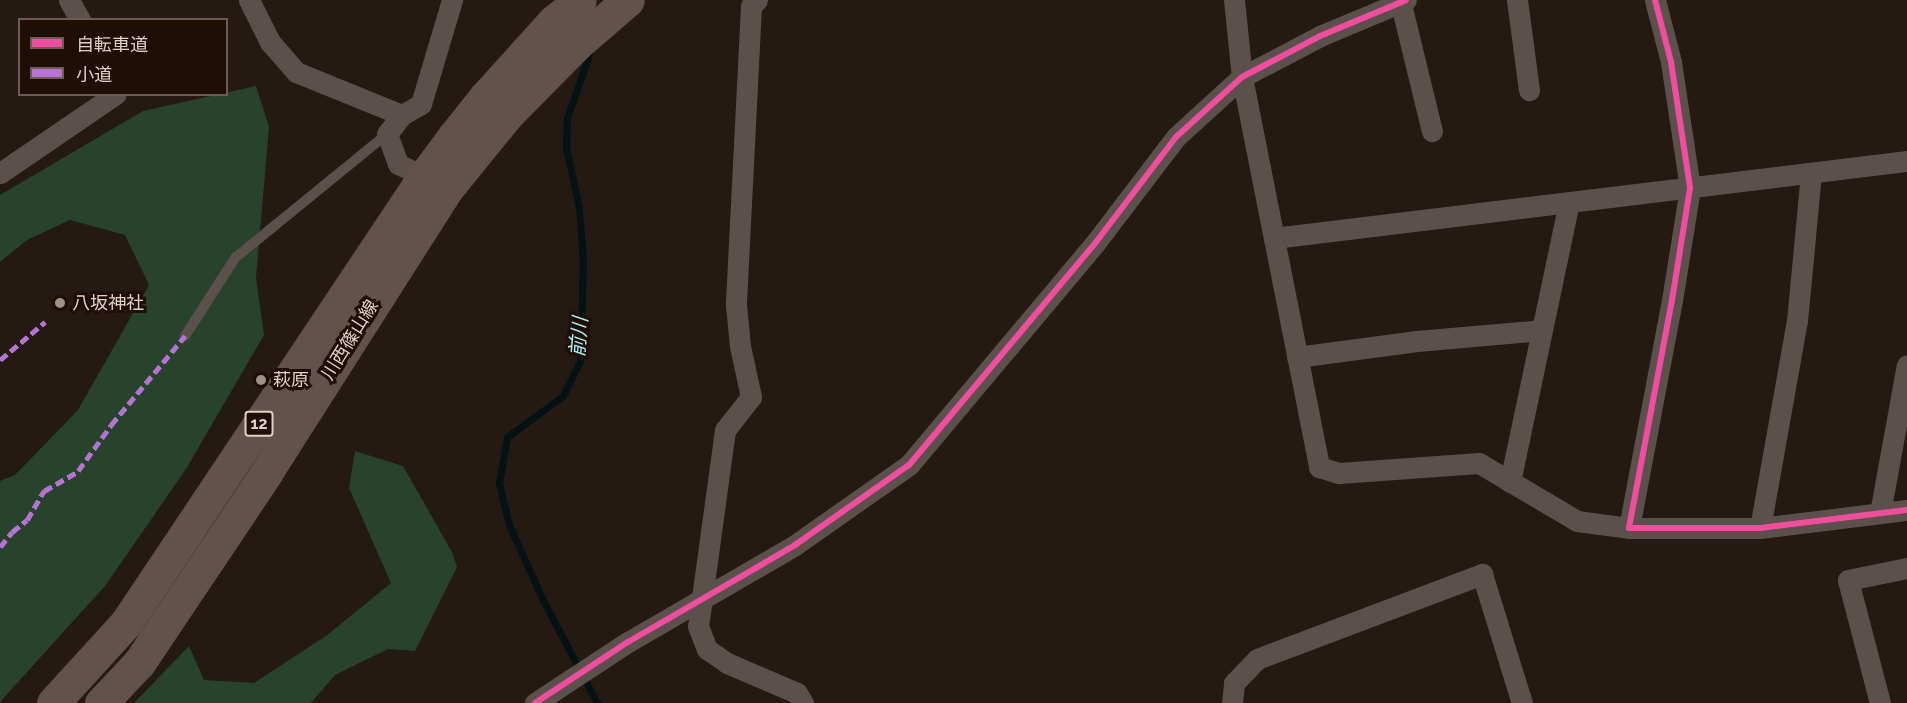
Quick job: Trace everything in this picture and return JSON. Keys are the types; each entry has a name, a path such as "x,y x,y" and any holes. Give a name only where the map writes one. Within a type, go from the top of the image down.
{"main road":[{"name":"川西篠山線","path":"101,703 139,663 266,473 435,182 454,136 485,97 554,21 580,0"},
{"name":"川西篠山線","path":"53,703 126,623 435,182 507,115 576,44 628,0"}],"street":[{"path":"69,0 79,18"},
{"path":"249,0 270,42 296,72 402,115"},
{"path":"435,182 398,164 387,134 402,115 421,104 452,0"},
{"path":"757,0 751,6 736,305 740,346 751,397 725,430 698,626 707,649 727,663 797,693 803,703"},
{"path":"1219,0 1236,24"},
{"path":"1234,0 1242,77 1319,467 1339,473 1479,463 1577,521 1629,528 1760,528 1907,510"},
{"path":"1517,0 1529,90"},
{"path":"1629,528 1672,300 1690,188 1671,62 1655,0"},
{"path":"535,703 627,642 701,602 795,545 909,465 1096,242 1176,136 1242,77 1320,36 1402,1 1432,131"},
{"path":"0,173 113,96"},
{"path":"1274,238 1907,161"},
{"path":"1760,528 1797,321 1811,173"},
{"path":"1510,482 1569,202"},
{"path":"1297,357 1417,341 1542,330"},
{"path":"1880,513 1907,365"},
{"path":"1880,703 1848,580 1907,568"},
{"path":"1232,703 1234,683 1257,659 1482,574 1522,703"}],"lane":[{"path":"185,336 235,258 387,134"}],"green space":[{"path":"256,86 269,127 256,278 264,335 186,469 105,586 0,702 0,481 15,475 78,410 149,285 125,235 70,220 27,240 0,262 0,195 143,111 211,96 228,96 228,92"},
{"path":"355,451 403,466 452,552 457,567 415,651 388,649 335,675 311,703 134,703 189,646 204,680 254,683 326,636 391,583 349,488"}],"waterway":[{"name":"前川","path":"591,49 567,118 566,147 579,208 583,261 580,361 563,396 507,437 499,483 509,525 544,602 597,703"}],"marked path":[{"path":"0,360 45,322"},
{"path":"0,547 12,532 27,520 44,491 78,471 111,425 185,336"}],"cycle path":[{"path":"535,703 628,642 795,545 909,465 1096,242 1176,137 1242,77 1320,36 1406,0"},
{"path":"1655,0 1671,62 1690,188 1672,300 1629,528 1760,528 1907,510"}],"place":[{"name":"八坂神社","path":"60,303"},
{"name":"萩原","path":"261,380"}]}
